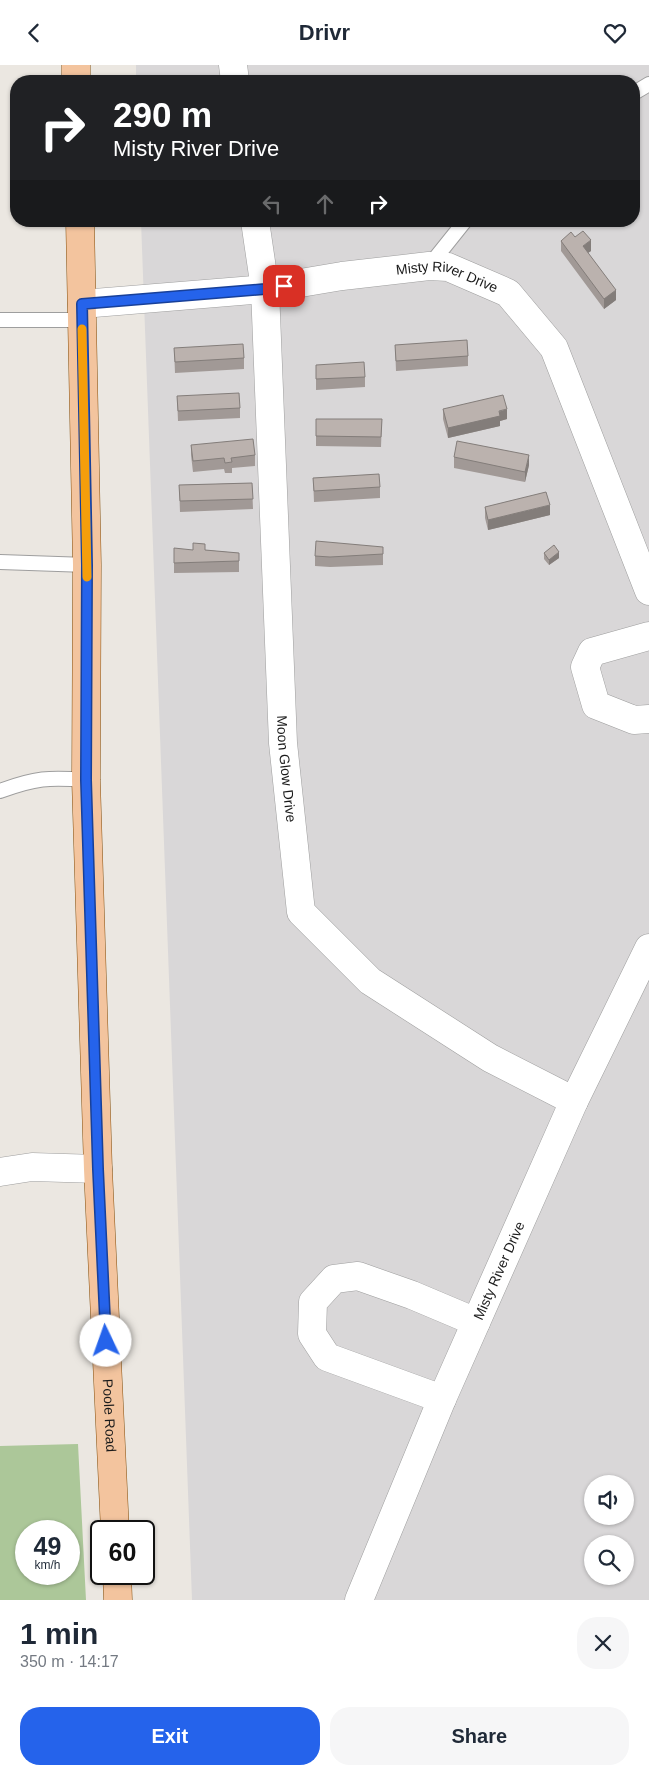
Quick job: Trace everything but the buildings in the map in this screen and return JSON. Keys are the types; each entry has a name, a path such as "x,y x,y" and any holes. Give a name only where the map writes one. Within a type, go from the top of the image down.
{"main road":[{"name":"Poole Road","path":"80,227 87,565 86,780 98,1169 114,1520"},
{"path":"117,1585 118,1600"}],"street":[{"name":"Moon Glow Drive","path":"256,227 265,289 283,743 301,912 370,981 490,1058 574,1101"},
{"name":"Misty River Drive","path":"82,312 265,289 342,276 429,266 448,267 508,293 554,348 649,591"},
{"path":"649,636 592,651 585,667 596,705 634,720 649,719"},
{"name":"Misty River Drive","path":"359,1600 442,1399 574,1101 649,948"},
{"path":"0,1172 32,1167 98,1169"},
{"path":"442,1399 327,1357 312,1334 312,1302 334,1279 358,1276 412,1295 476,1322"}],"lane":[{"path":"429,266 460,227"},
{"path":"0,321 82,312"},
{"path":"0,562 87,565"},
{"path":"0,791 29,780 45,778 86,780"}],"shaded area":[{"path":"136,65 649,65 649,1600 192,1600 141,227 640,227 640,75 136,75"}],"green space":[{"path":"78,1444 86,1600 0,1600 0,1446"}],"slow traffic":[{"path":"82,329 87,577"}],"route":[{"path":"106,1341 98,1169 86,780 87,565 82,304 284,286"}]}
